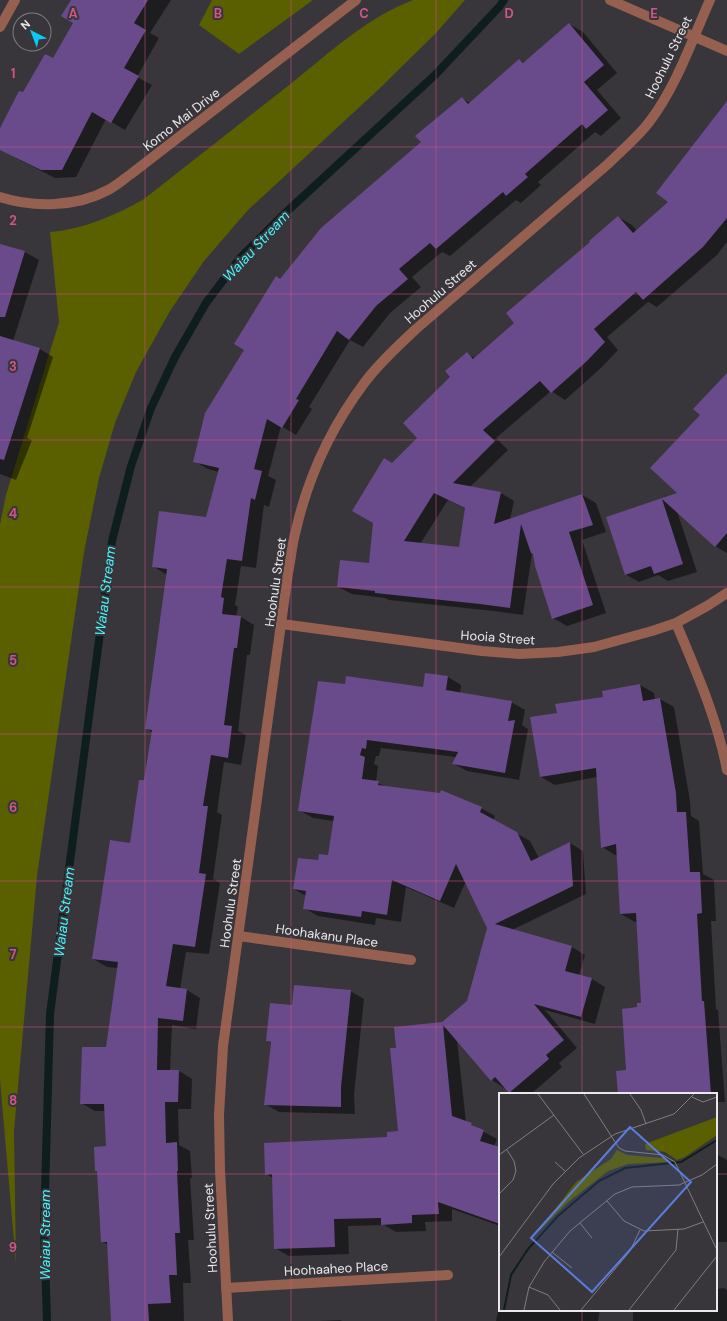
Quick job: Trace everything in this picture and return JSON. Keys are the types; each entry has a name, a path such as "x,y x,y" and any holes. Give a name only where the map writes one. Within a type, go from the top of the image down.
{"street":[{"path":"0,27 15,0"},
{"name":"Komo Mai Drive","path":"0,197 30,204 54,204 80,200 108,190 131,174 356,0"},
{"path":"610,0 727,51"},
{"name":"Hoohulu Street","path":"228,1321 220,1170 219,1115 224,1046 288,573 295,532 315,468 332,434 357,394 366,381 389,355 416,329 608,164 650,121 668,93 710,0"},
{"name":"Hooia Street","path":"282,624 482,651 519,654 558,652 594,647 627,639 676,623 727,593"},
{"path":"676,623 708,699 718,730 727,770"},
{"name":"Hoohakanu Place","path":"238,936 411,960"},
{"name":"Hoohaaheo Place","path":"226,1288 448,1275"}],"shaded area":[{"path":"212,0 313,0 239,54 199,25"},
{"path":"413,0 465,0 436,33 379,89 248,210 204,261 170,311 136,372 115,423 99,478 84,552 37,876 14,1131 16,1264 0,1080 0,524 6,495 59,322 50,232 87,225 121,211 144,199 293,82 335,47 380,16"}],"building":[{"path":"71,0 148,0 134,23 146,30 124,68 139,76 111,123 92,112 62,170 41,170 0,150 0,128 19,91 23,92 45,54 53,58 73,23 61,16"},
{"path":"569,23 604,65 584,82 608,110 586,129 582,124 525,174 528,177 506,196 503,192 436,249 430,243 399,269 408,279 376,306 349,340 337,331 296,399 299,400 282,428 267,419 254,469 262,471 255,500 251,498 242,561 227,559 221,597 224,598 222,614 241,616 237,648 234,648 224,725 232,726 228,758 211,755 203,806 208,806 199,873 206,874 195,947 173,944 166,986 187,989 183,1021 158,1018 157,1070 179,1070 178,1102 165,1102 166,1143 177,1142 180,1233 175,1233 177,1275 169,1275 171,1303 148,1304 149,1321 111,1321 107,1242 101,1242 97,1171 95,1171 94,1147 106,1146 104,1104 80,1104 82,1047 106,1047 118,962 92,959 110,840 130,843 139,780 144,780 152,730 145,729 167,569 152,567 159,511 206,517 219,468 193,462 205,413 244,350 234,344 276,276 280,279 321,228 421,142 415,136 462,97 468,104 519,59 523,63"},
{"path":"727,101 727,218 703,247 643,300 636,292 594,329 605,342 587,361 551,393 540,381 483,430 495,441 453,483 501,492 494,524 582,494 593,525 569,532 593,605 552,619 535,566 533,554 531,553 521,524 510,608 375,593 375,591 337,587 340,560 369,563 373,523 352,511 384,458 392,463 417,438 403,423 450,377 445,371 467,352 473,359 514,323 506,313 590,242 589,241 618,216 633,233 668,202 656,193","holes":["434,493 465,508 459,547 404,541"]},
{"path":"0,244 25,251 5,317 0,317"},
{"path":"0,336 40,348 4,460 0,459"},
{"path":"727,373 727,533 715,547 662,499 683,564 654,574 651,566 625,575 606,517 677,493 650,468 700,415 693,409"},
{"path":"425,673 448,676 446,690 512,701 508,721 515,720 505,773 452,764 458,752 367,740 366,749 362,748 360,755 365,757 362,779 379,781 378,785 440,793 441,790 482,807 480,812 517,832 531,861 570,842 573,886 495,924 572,946 565,971 592,978 581,1017 534,1004 564,1040 546,1055 549,1059 509,1093 495,1077 491,1081 443,1025 452,1116 472,1123 471,1125 484,1130 480,1141 499,1147 499,1224 438,1202 439,1214 412,1215 412,1223 381,1225 381,1218 334,1219 335,1247 274,1249 272,1174 265,1175 264,1143 387,1137 387,1132 398,1131 390,1048 396,1048 394,1027 442,1022 467,1001 487,928 456,864 440,901 392,880 387,915 362,911 361,917 303,909 306,891 293,889 298,858 318,860 319,854 328,855 334,816 298,811 318,681 345,684 346,676 423,687"},
{"path":"640,684 643,701 660,698 676,793 677,812 686,812 690,872 700,872 702,913 697,914 702,1001 704,1001 711,1093 618,1093 616,1071 626,1070 622,1009 637,1007 637,1003 641,1003 636,913 620,914 616,844 601,848 596,768 540,777 530,717 557,713 555,704 603,697 602,691"},
{"path":"294,985 351,990 341,1087 341,1107 264,1105 271,1042 266,1041 270,1003 292,1005"}],"waterway":[{"name":"Waiau Stream","path":"47,1321 44,1228 50,1014 112,541 131,466 151,408 175,357 206,303 240,258 283,215 435,75 504,0"}]}
